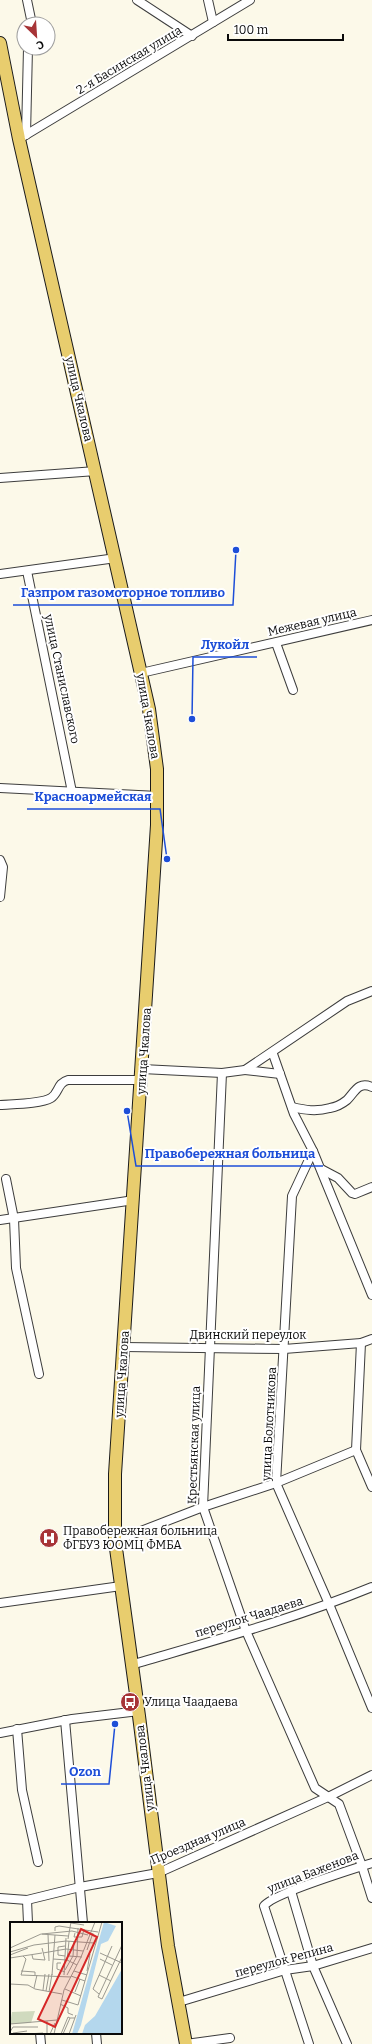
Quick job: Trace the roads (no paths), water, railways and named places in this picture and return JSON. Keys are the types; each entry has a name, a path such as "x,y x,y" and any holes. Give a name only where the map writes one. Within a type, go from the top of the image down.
{"main road":[{"name":"улица Чкалова","path":"0,43 4,80 22,137 116,558 153,733 158,796 150,953 115,1474 115,1541 168,1946 186,2044"}],"street":[{"path":"27,0 30,16"},
{"path":"137,0 192,36"},
{"path":"208,0 213,22"},
{"name":"2-я Басинская улица","path":"22,137 250,0"},
{"path":"22,137 27,56"},
{"path":"0,478 96,471"},
{"path":"0,574 116,558"},
{"name":"улица Станиславского","path":"27,571 72,792"},
{"name":"Межевая улица","path":"141,673 372,620"},
{"path":"276,643 293,690"},
{"path":"0,788 158,796"},
{"path":"0,860 3,867 0,897"},
{"path":"245,1070 272,1054 347,1001 372,992"},
{"path":"272,1054 292,1107 313,1151 372,1295"},
{"path":"0,1105 48,1099 55,1095 60,1084 68,1080 245,1070 280,1074"},
{"name":"Крестьянская улица","path":"222,1072 203,1507 246,1631 315,1788 339,1804 372,1898"},
{"path":"292,1107 314,1111 330,1108 341,1104 348,1099 357,1087 364,1085 372,1087"},
{"name":"улица Болотникова","path":"313,1151 292,1196 276,1483 329,1604 372,1708"},
{"path":"320,1169 338,1178 352,1193 355,1194 372,1187"},
{"path":"6,1179 14,1218 16,1268 39,1374"},
{"path":"0,1220 134,1200"},
{"name":"Двинский переулок","path":"124,1347 284,1349 361,1343 372,1339"},
{"path":"361,1343 356,1450 372,1487"},
{"path":"115,1541 203,1507 276,1483 356,1450"},
{"path":"0,1603 121,1586"},
{"name":"переулок Чаадаева","path":"131,1665 246,1631 329,1604 372,1587"},
{"path":"0,1733 65,1720 138,1711"},
{"path":"65,1720 83,1922"},
{"path":"17,1729 22,1790 38,1862"},
{"name":"Проездная улица","path":"0,1898 27,1900 80,1887 158,1873 328,1797 372,1775"},
{"name":"улица Баженова","path":"285,1970 264,1906 267,1902 291,1891 372,1863"},
{"path":"291,1891 314,1966 347,2044"},
{"path":"27,1900 28,1922"},
{"name":"переулок Репина","path":"179,2002 285,1970 314,1966 372,1948"},
{"path":"285,1970 309,2044"},
{"path":"40,2034 41,2044"},
{"path":"96,2034 97,2044"},
{"path":"186,2044 230,2038"}],"place":[{"name":"Газпром газомоторное топливо","path":"236,550"},
{"name":"Лукойл","path":"192,719"},
{"name":"Красноармейская","path":"167,859"},
{"name":"Правобережная больница","path":"127,1111"},
{"name":"Правобережная больница ФГБУЗ ЮОМЦ ФМБА","path":"49,1538"},
{"name":"Улица Чаадаева","path":"130,1702"},
{"name":"Ozon","path":"115,1724"}]}
